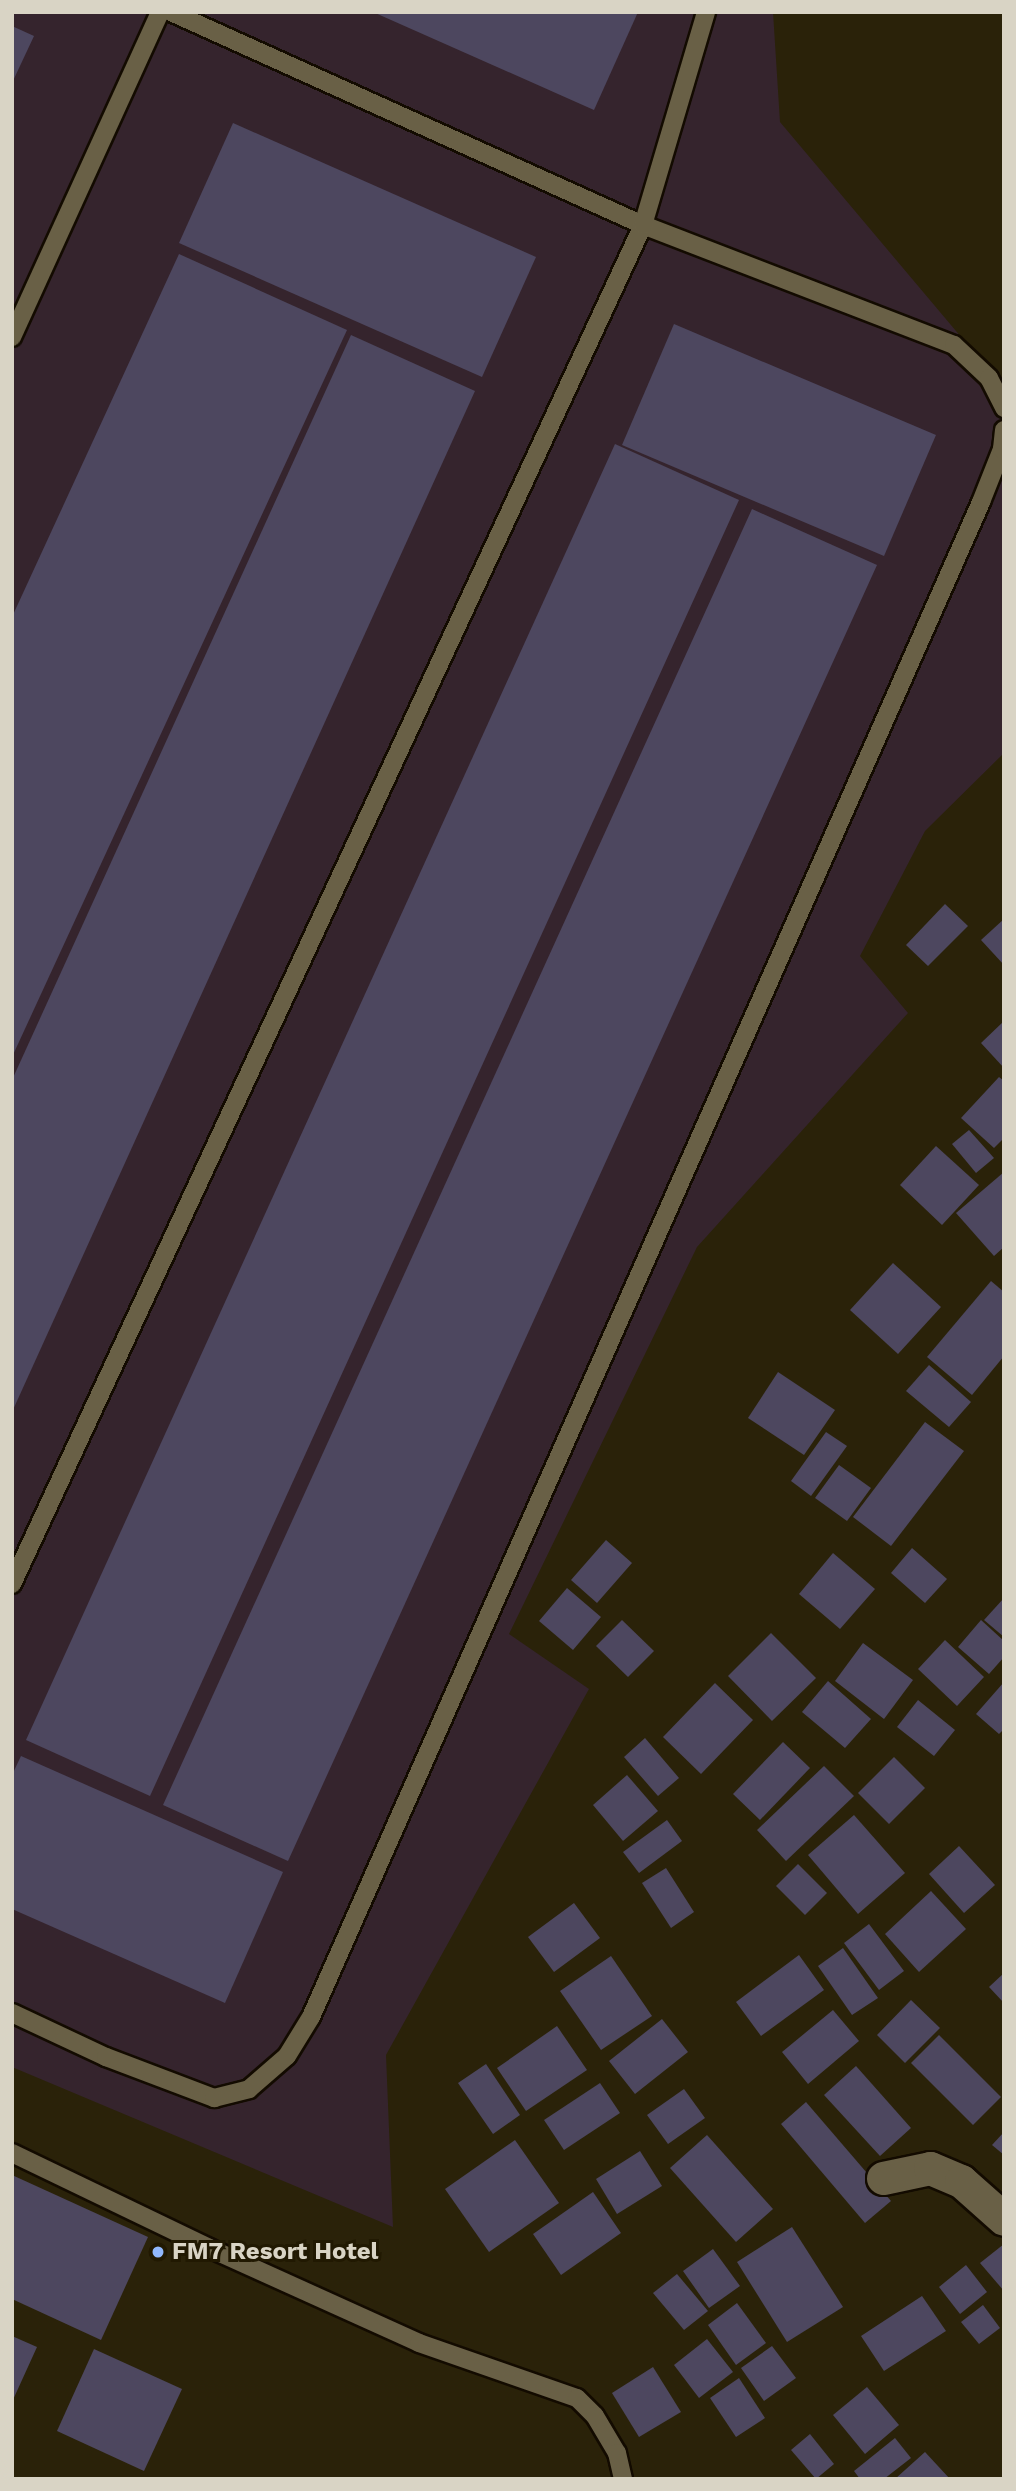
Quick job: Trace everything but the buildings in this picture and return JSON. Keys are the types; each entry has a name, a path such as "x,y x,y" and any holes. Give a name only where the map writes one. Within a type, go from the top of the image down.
{"street":[{"path":"883,2179 930,2168 961,2181 1004,2219"}],"lane":[{"path":"12,337 160,12"},
{"path":"171,12 643,225 954,345 989,378 1004,408"},
{"path":"12,1584 643,225 706,12"},
{"path":"12,2013 106,2057 214,2098 249,2090 287,2056 311,2017 981,502 1002,449 1004,430"},
{"path":"12,2152 209,2248 419,2343 577,2398 595,2416 617,2453 623,2479"}],"shaded area":[{"path":"12,12 773,12 780,122 1004,388 1004,753 925,831 860,956 908,1013 697,1247 509,1634 589,1689 386,2055 393,2227 12,2067"}],"place":[{"name":"FM7 Resort Hotel","path":"158,2252"}]}
